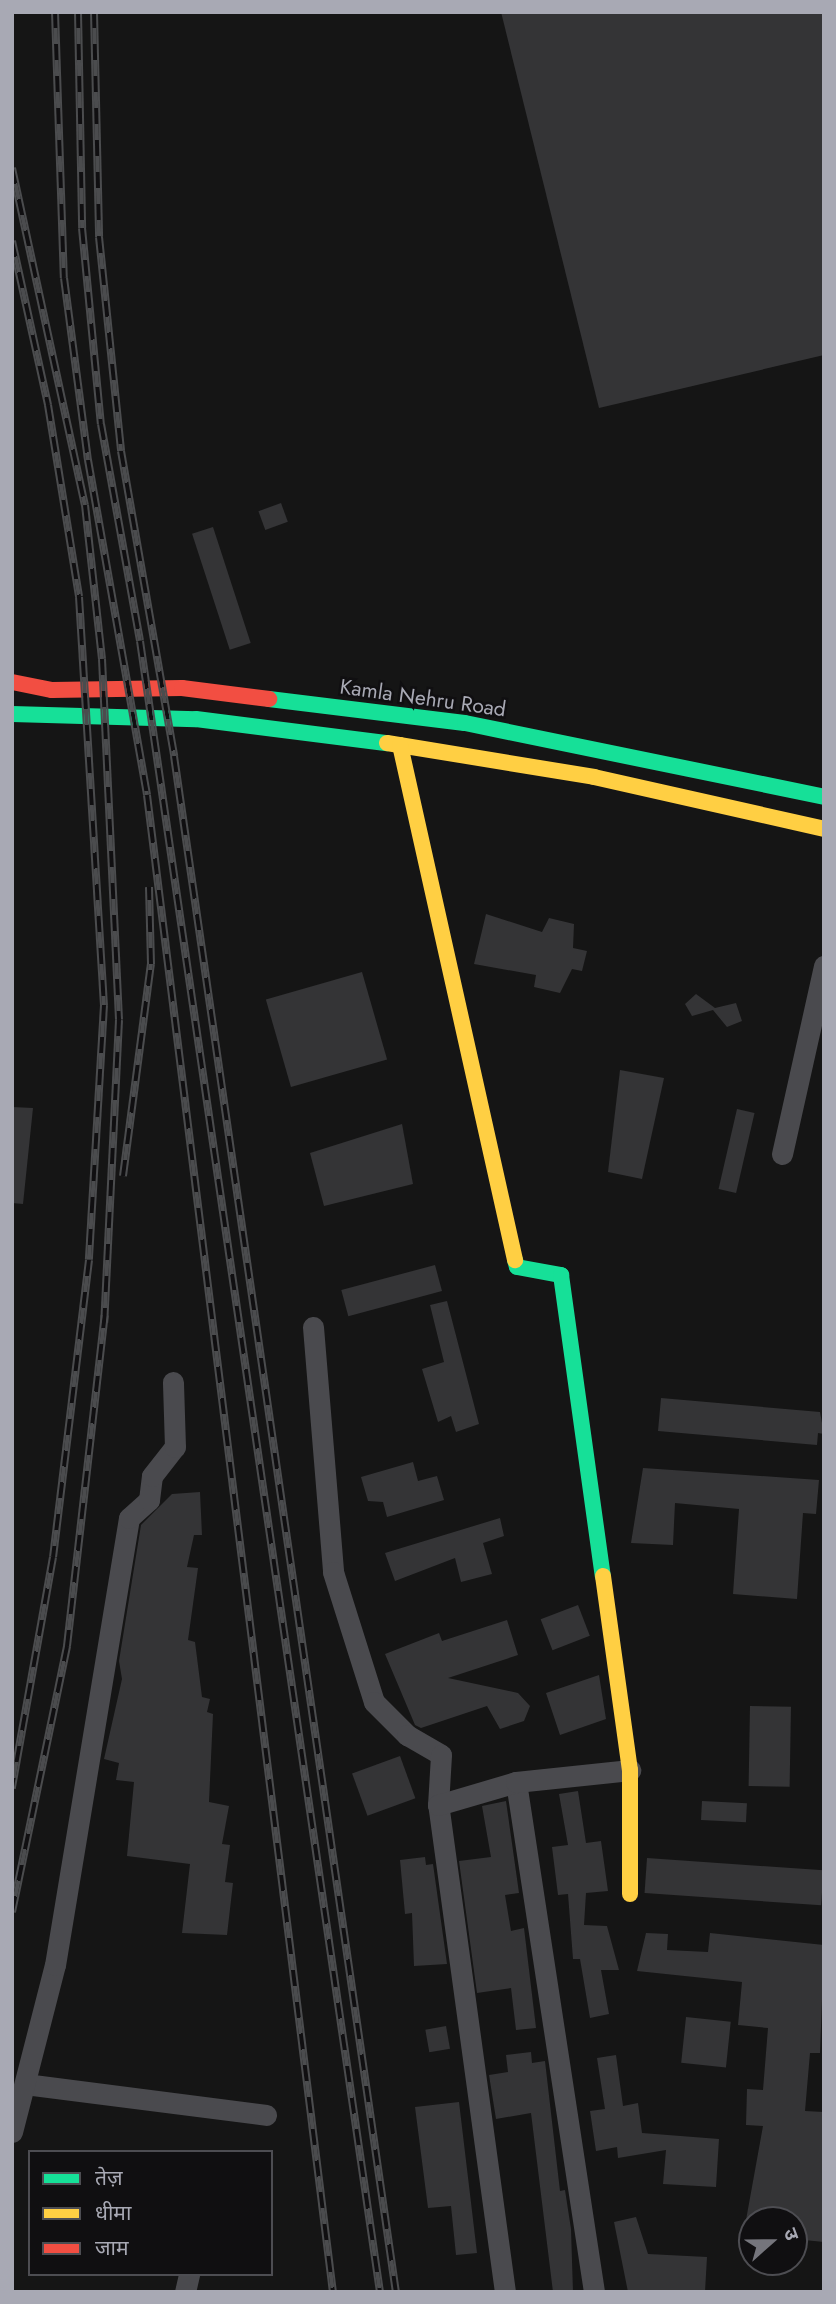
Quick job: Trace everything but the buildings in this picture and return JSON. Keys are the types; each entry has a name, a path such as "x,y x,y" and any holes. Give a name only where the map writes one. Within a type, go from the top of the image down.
{"main road":[{"name":"Kamla Nehru Road","path":"12,682 52,690 216,691 601,747 824,797"},
{"path":"12,714 196,719 400,745 594,777 824,829"},
{"path":"400,745 517,1266 561,1275 630,1770 630,1895"},
{"path":"594,777 601,747"}],"street":[{"path":"782,1154 824,966"},
{"path":"313,1327 333,1572 374,1702 407,1735 441,1755 438,1804 505,2292"},
{"path":"12,2132 55,1965 129,1518 149,1500 152,1476 175,1447 173,1382"},
{"path":"438,1804 516,1782 630,1770"},
{"path":"516,1782 594,2292"},
{"path":"24,2084 266,2115"}],"railway":[{"path":"55,12 64,278 88,460 147,795 333,2292"},
{"path":"78,12 82,228 101,424 140,641 380,2292"},
{"path":"94,12 99,237 121,451 174,756 396,2292"},
{"path":"12,168 85,505 102,659 119,1020 104,1323"},
{"path":"12,241 48,405 79,597 104,1005 89,1260 53,1557 12,1788"},
{"path":"123,1176 151,964 149,887"},
{"path":"12,1912 67,1646 105,1315"}],"traffic: fast":[{"path":"269,699 465,723 824,797"},
{"path":"12,714 196,719 387,743"},
{"path":"515,1260 517,1267 561,1275 603,1576"}],"traffic: slow":[{"path":"387,743 594,777 824,829"},
{"path":"400,745 515,1260"},
{"path":"603,1576 630,1770 630,1894"}],"traffic: jam":[{"path":"12,682 52,690 182,688 269,699"}]}
